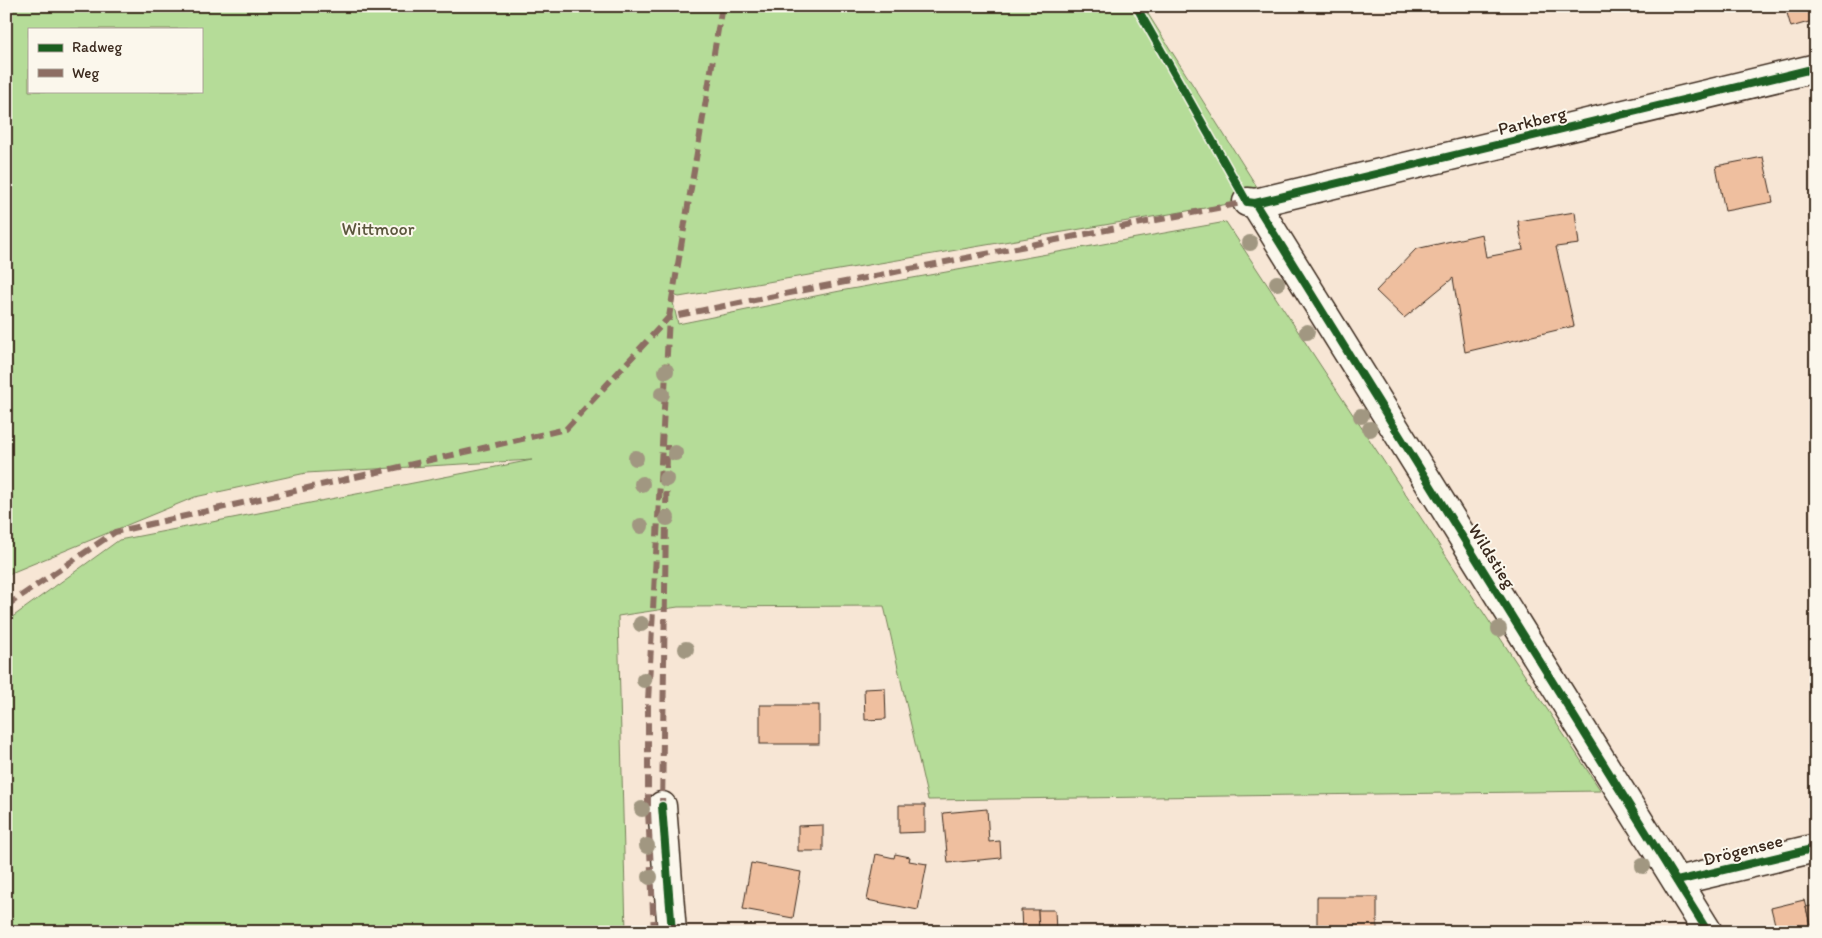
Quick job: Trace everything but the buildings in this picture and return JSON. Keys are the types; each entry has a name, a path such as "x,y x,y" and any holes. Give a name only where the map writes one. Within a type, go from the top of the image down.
{"street":[{"name":"Parkberg","path":"1251,202 1816,68"},
{"name":"Wildstieg","path":"1251,202 1708,932"},
{"path":"662,806 672,932"},
{"name":"Drögensee","path":"1676,881 1816,848"}],"green space":[{"name":"Wittmoor","path":"6,6 1143,6 1264,198 679,297 671,294 678,324 840,291 1226,222 1601,791 928,800 884,606 678,607 618,616 626,932 6,932 6,627 11,618 119,540 532,460 306,473 195,497 6,575"}],"marked path":[{"path":"654,932 648,810 648,701 669,317 722,6"},
{"path":"6,606 115,532 566,429 669,317 1247,202 1245,198"},
{"path":"662,810 667,445"}],"cycle path":[{"path":"1136,6 1247,202 1255,203 1708,932"},
{"path":"1255,203 1816,68"},
{"path":"662,806 672,932"},
{"path":"1677,881 1816,848"}]}
